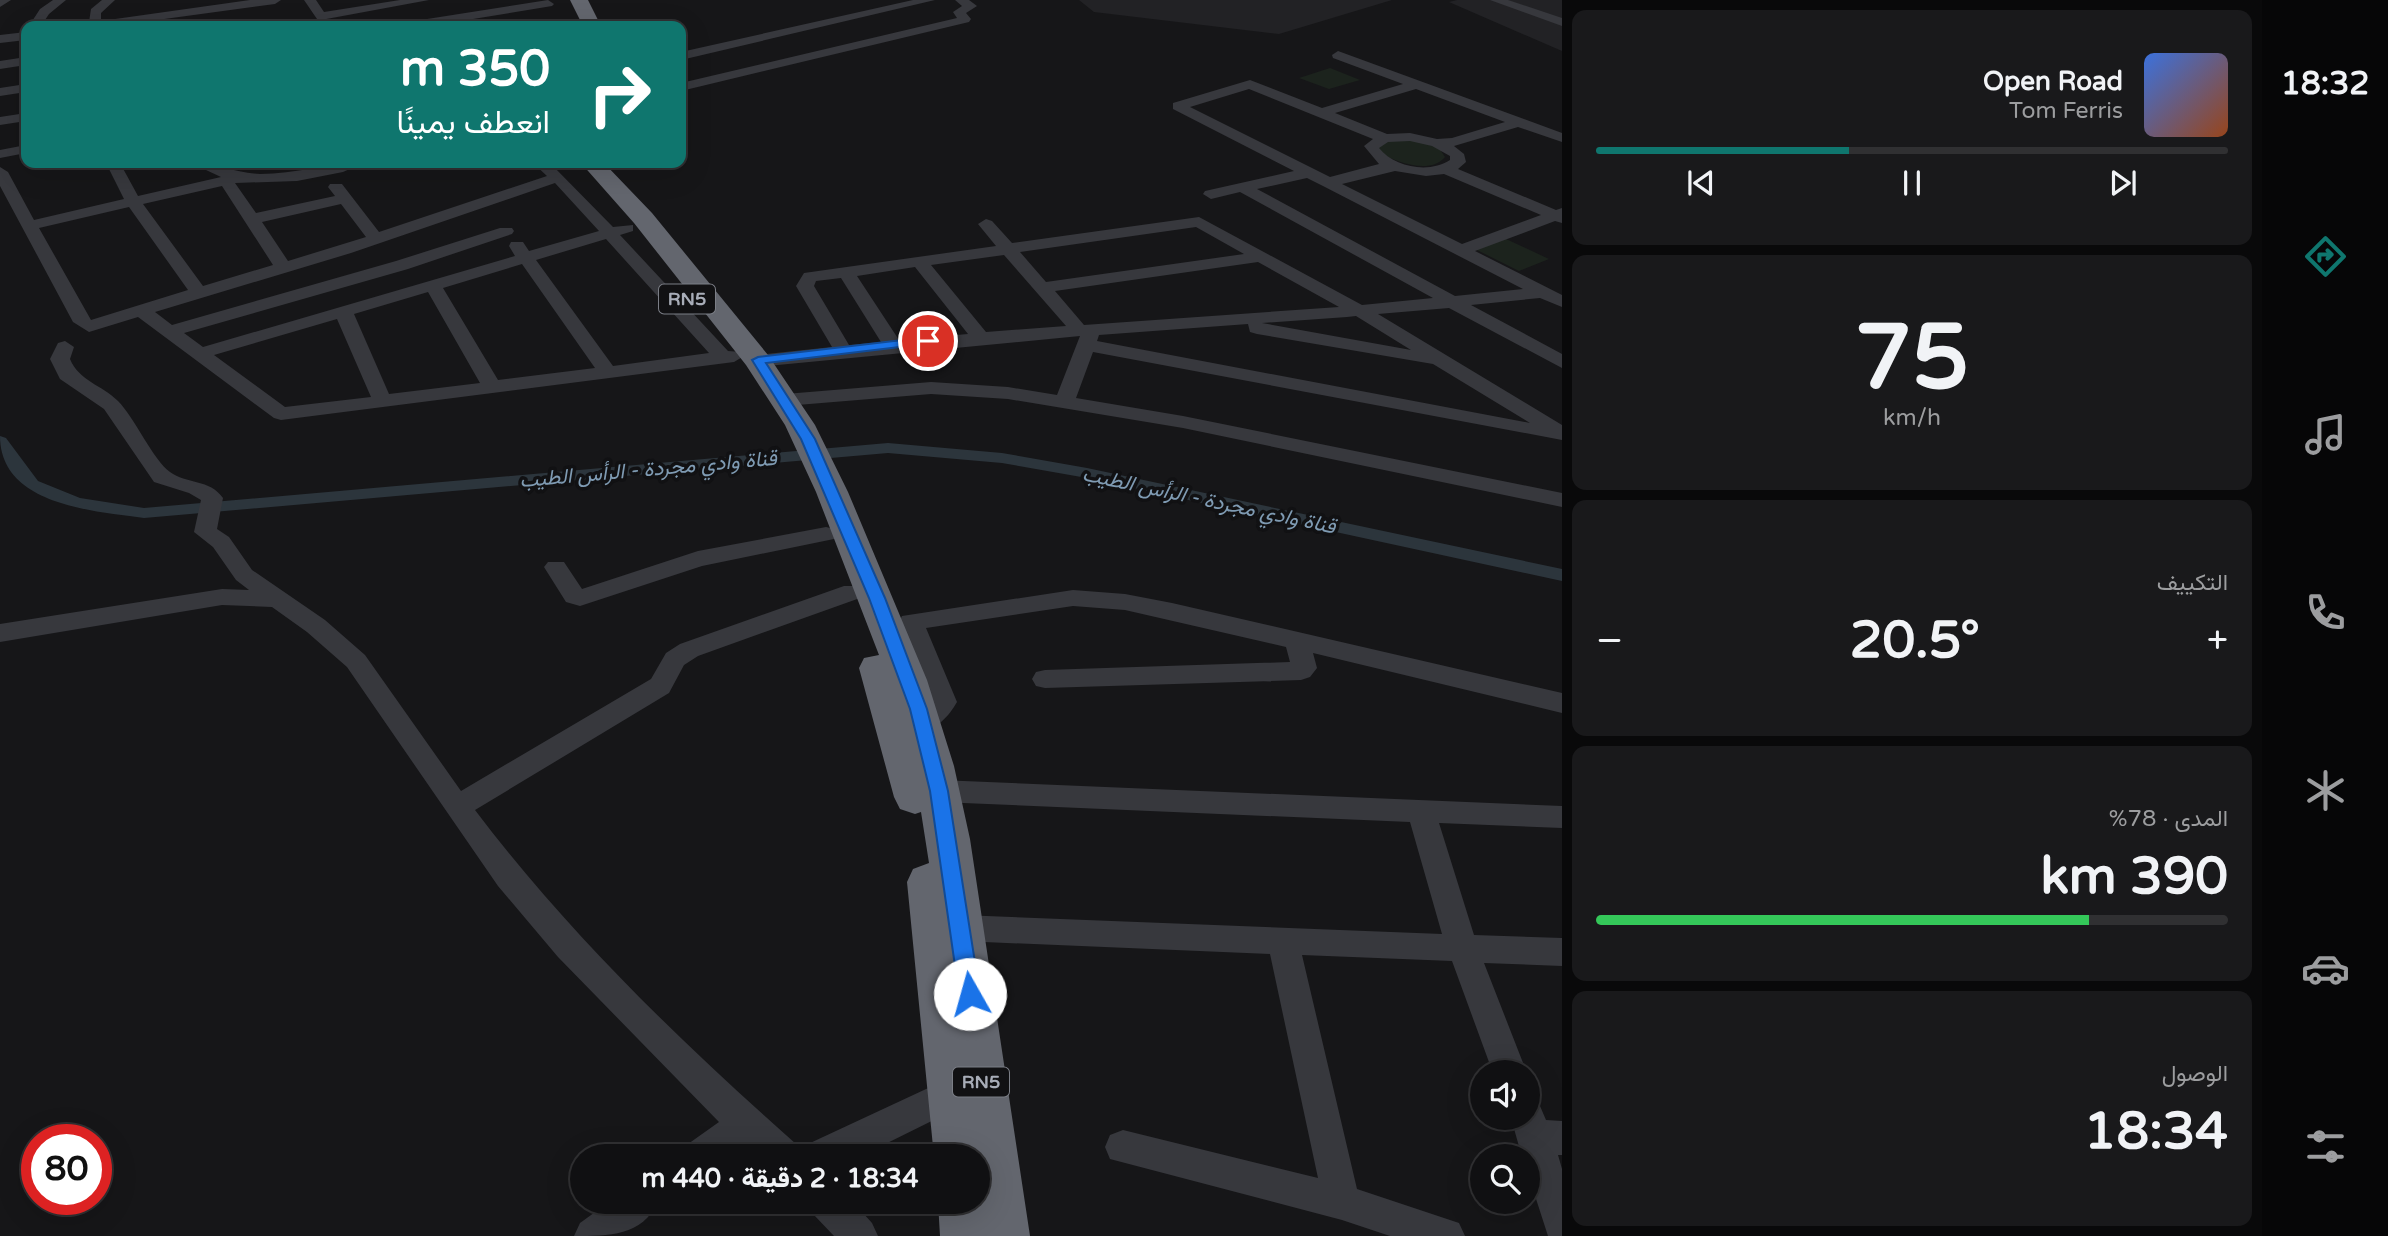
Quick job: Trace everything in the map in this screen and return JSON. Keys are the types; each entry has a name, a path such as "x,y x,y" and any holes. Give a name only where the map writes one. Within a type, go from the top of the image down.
{"highway":[{"path":"579,0 590,21"},
{"path":"552,5 573,21"},
{"name":"RN5","path":"597,168 643,218 764,397 798,441"},
{"name":"RN5","path":"566,170 621,234 738,358 785,400 798,441 816,482 877,598 922,723 939,791 961,928 1002,1236"},
{"name":"RN5","path":"816,482 826,534 852,592 891,709 913,788 936,929 960,1144"},
{"path":"966,1214 968,1236"}],"street":[{"path":"0,3 5,0"},
{"path":"38,21 44,12 60,0"},
{"path":"93,21 95,12 109,0"},
{"path":"163,21 275,0"},
{"path":"310,0 325,21 395,2 423,0"},
{"path":"467,0 487,21"},
{"path":"686,55 929,0"},
{"path":"686,86 961,21 965,19 960,11 971,6 961,0"},
{"path":"1496,0 1562,23"},
{"path":"1516,0 1562,17"},
{"path":"395,2 407,21"},
{"path":"442,21 552,5"},
{"path":"730,27 807,71"},
{"path":"0,39 21,37"},
{"path":"1338,55 1562,138"},
{"path":"0,65 21,62"},
{"path":"1324,112 1417,84"},
{"path":"1253,85 1380,140 1410,137 1437,143 1452,142 1525,124"},
{"path":"1380,140 1324,112 1253,85 1226,90 1178,106 1562,302"},
{"path":"0,92 21,89"},
{"path":"0,121 21,118"},
{"path":"1380,140 1371,150 1382,160 1422,170 1451,162 1525,124"},
{"path":"1437,143 1451,162 1560,214"},
{"path":"0,154 21,150"},
{"path":"1317,178 1382,160"},
{"path":"1211,194 1242,187 1398,166"},
{"path":"116,168 134,203 199,293"},
{"path":"209,168 234,179 253,219 284,268"},
{"path":"32,225 234,179 275,177 337,168"},
{"path":"170,331 426,257 495,217 566,170"},
{"path":"0,172 32,225 85,325 95,326 376,239 495,217"},
{"path":"321,172 346,198 376,239"},
{"path":"1242,187 1562,362"},
{"path":"253,219 346,198"},
{"path":"1463,250 1560,214"},
{"path":"495,217 608,373"},
{"path":"843,350 804,282 813,276 1193,222 1209,225 1360,311 1562,435"},
{"path":"986,224 1086,335 1562,435"},
{"path":"204,357 621,234"},
{"path":"1042,289 1264,256"},
{"path":"426,257 493,388"},
{"path":"919,261 980,337"},
{"path":"845,271 892,344"},
{"path":"142,311 281,414 738,358 980,337 1086,335 1218,321 1452,303 1542,292"},
{"path":"345,315 383,401"},
{"path":"1218,321 1442,362"},
{"path":"1065,400 1086,335"},
{"path":"65,347 60,359 66,375 111,405 162,477 197,488 212,498 205,532 221,542 244,575 356,661 509,877 569,947 705,1086 770,1144"},
{"path":"785,400 945,387 1065,400 1562,500"},
{"path":"556,567 580,598 698,559 826,534"},
{"path":"457,807 660,686 675,659 689,650 852,592"},
{"path":"0,633 222,597 278,599"},
{"path":"922,723 944,702 911,622 1048,600 1097,598 1163,609 1562,703"},
{"path":"1045,679 1301,671 1304,668 1297,640"},
{"path":"939,791 1562,817"},
{"path":"1421,811 1462,947 1505,1060"},
{"path":"961,928 1562,952"},
{"path":"1283,942 1342,1202"},
{"path":"848,1144 954,1092"},
{"path":"718,1144 747,1122"},
{"path":"1541,1131 1562,1225"},
{"path":"1123,1147 1342,1202 1446,1236"},
{"path":"593,1236 623,1214"},
{"path":"838,1214 859,1236"}],"shaded area":[{"path":"1079,0 1392,0 1279,34 1094,12"},
{"path":"1562,0 1562,51 1449,2"},
{"path":"1330,68 1360,80 1329,89 1299,78"},
{"path":"1411,139 1439,148 1445,157 1431,165 1413,165 1380,153 1377,144 1382,141"},
{"path":"1504,238 1549,259 1519,271 1475,249"}],"waterway":[{"name":"قناة وادي مجردة - الرأس الطيب","path":"0,441 32,485 77,503 144,513 888,448 1002,458 1087,473 1562,575"}],"route":[{"path":"928,341 758,360 808,439 877,598 918,709 948,839 970,994"}]}
